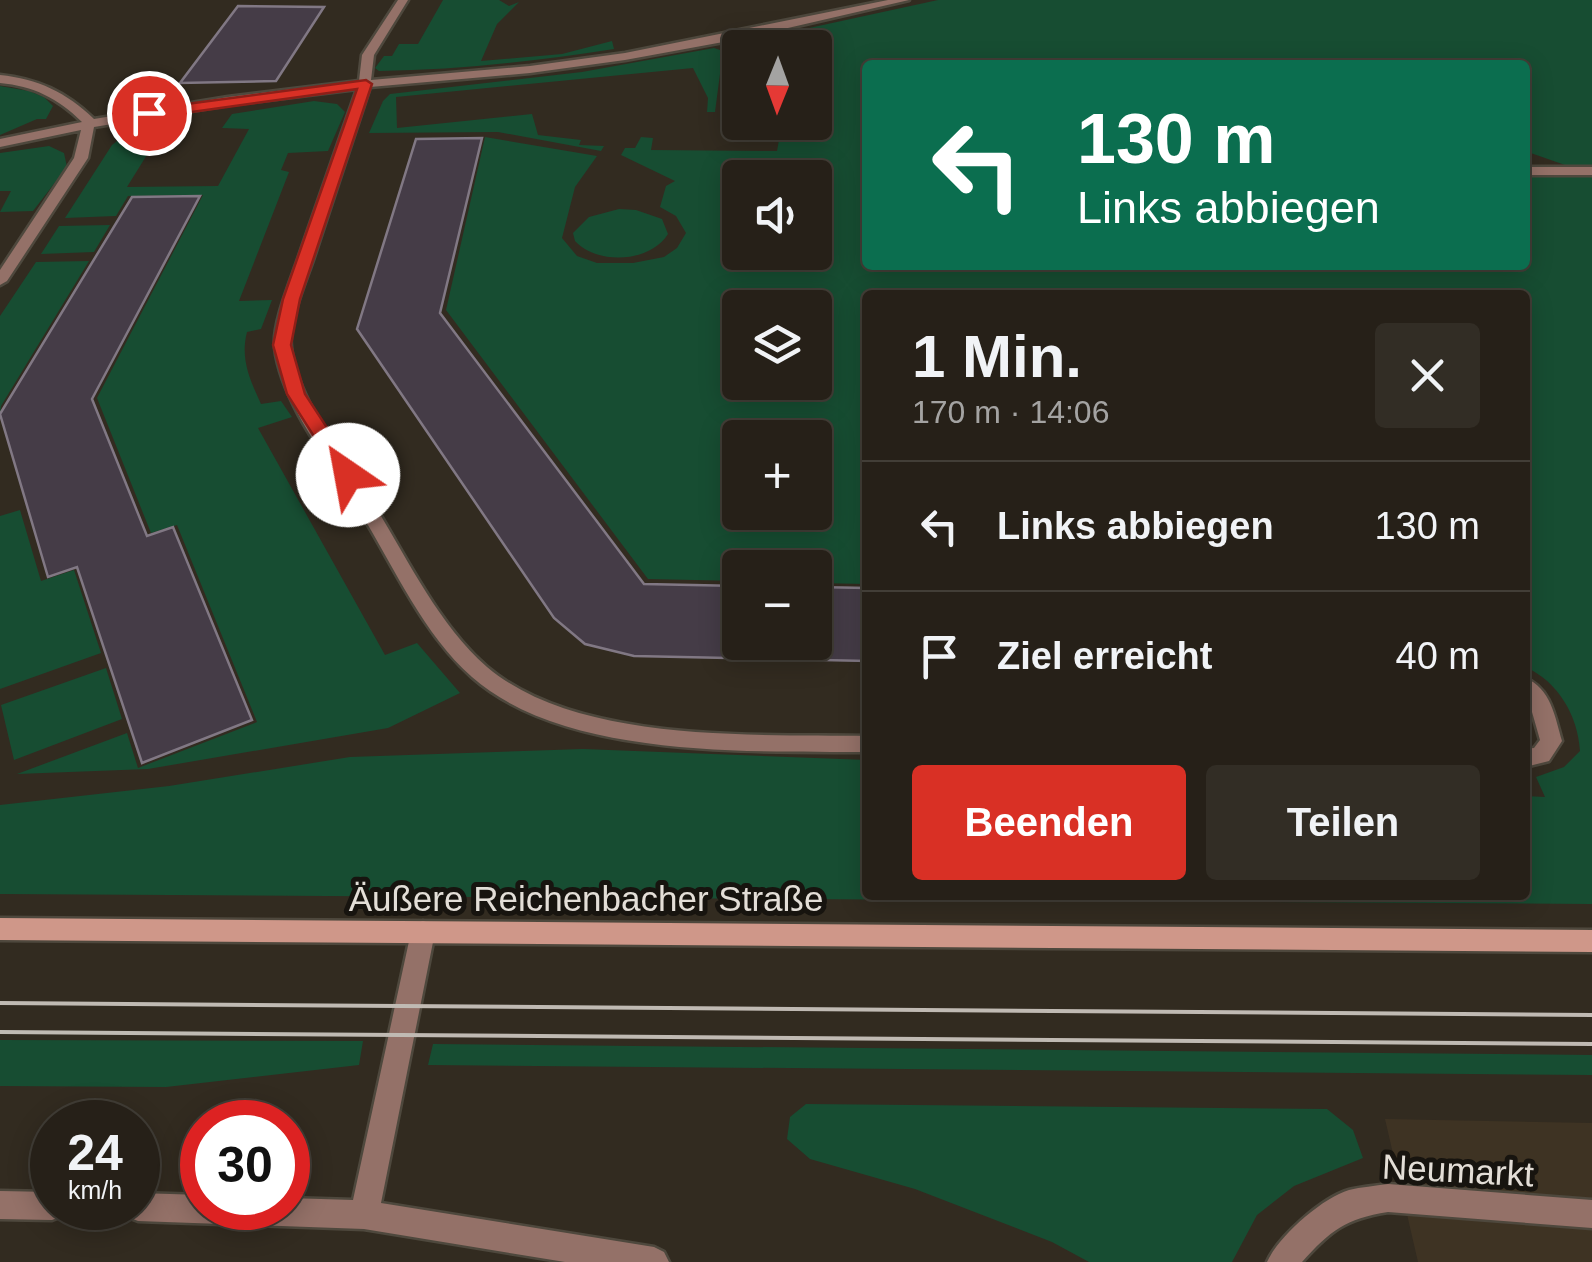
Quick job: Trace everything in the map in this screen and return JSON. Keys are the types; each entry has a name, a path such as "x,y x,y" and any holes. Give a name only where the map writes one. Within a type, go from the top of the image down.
{"street":[{"path":"402,0 368,56 366,84 292,299 282,345 296,394 459,656 494,686 536,708 635,734 862,744"},
{"path":"0,143 89,122 366,84 602,60 904,0"},
{"path":"0,79 28,81 52,89 89,122"},
{"path":"0,281 81,158 89,122"},
{"path":"1530,168 1592,172"},
{"path":"1530,691 1540,702 1551,740 1540,755 1530,757"},
{"name":"Äußere Reichenbacher Straße","path":"0,930 1592,941"},
{"path":"364,1215 423,932"},
{"name":"Neumarkt","path":"1282,1262 1313,1229 1350,1204 1388,1198 1592,1214"},
{"path":"0,1205 30,1206"},
{"path":"160,1208 364,1215 654,1262"}],"shaded area":[{"path":"1385,1119 1592,1123 1592,1262 1418,1262"}],"green space":[{"path":"443,0 499,0 509,6 519,2 497,24 481,61 562,54 612,41 614,49 468,67 379,71 375,68 384,56 392,56 399,44 418,44"},
{"path":"938,0 1592,0 1592,168 1565,165 1530,153 1530,60 862,60 862,270 1530,270 1530,176 1592,176 1592,904 955,900 1530,900 1530,796 1545,797 1536,777 1564,767 1580,751 1575,725 1564,701 1547,681 1530,670 1530,290 862,290 862,584 832,583 832,550 722,550 722,581 648,579 446,310 485,137 597,156 575,187 562,238 577,256 597,263 633,263 664,257 677,248 686,233 676,216 660,207 666,186 675,181 621,155 625,148 635,148 641,137 653,138 651,150 777,151 779,140 832,140 832,30 800,30"},
{"path":"714,48 722,51 715,112 707,112 708,98 693,68 396,97 397,128 532,114 538,135 581,140 579,145 604,146 601,151 498,132 369,133 390,94 582,72"},
{"path":"0,86 29,91 53,106 46,119 0,135"},
{"path":"314,101 337,104 345,112 328,151 288,153 281,170 289,172 239,301 272,300 261,329 247,332 245,360 261,404 281,401 292,417 258,428 385,655 417,643 460,693 388,728 148,769 17,774 127,733 138,768 257,722 177,525 151,533 97,398 203,195 128,196 116,216 65,218 112,145 126,134 189,122 189,129 163,129 127,187 218,186 249,129 222,128 232,114"},
{"path":"49,146 64,153 67,167 33,211 0,212 11,191 0,191 0,153"},
{"path":"619,209 662,219 668,234 649,251 623,257 596,254 575,241 573,233 589,217"},
{"path":"110,225 94,252 41,254 59,226"},
{"path":"89,261 1,406 0,415 0,316 36,262"},
{"path":"20,510 41,581 74,570 101,653 0,689 0,516"},
{"path":"106,668 122,719 14,760 1,705"},
{"path":"583,749 862,760 862,899 0,894 0,805 169,786 350,757"},
{"path":"0,1040 363,1041 359,1065 166,1087 0,1086"},
{"path":"433,1044 1592,1055 1592,1075 428,1065"},
{"path":"806,1104 1327,1109 1353,1130 1363,1158 1294,1186 1257,1215 1232,1262 1089,1262 1052,1242 915,1189 810,1159 787,1139 790,1117"}],"building":[{"path":"238,6 324,7 276,81 180,83"},
{"path":"482,138 440,313 644,584 722,586 722,658 634,656 585,644 554,618 357,329 416,139"},
{"path":"200,196 92,399 147,536 173,527 252,720 142,763 77,567 48,577 0,414 132,197"},
{"path":"832,587 862,588 862,661 821,660 832,660"}],"tram line":[{"path":"0,1003 1592,1015"},
{"path":"0,1032 1592,1044"}],"route":[{"path":"149,113 366,84 292,299 282,345 296,394 348,475"}]}
